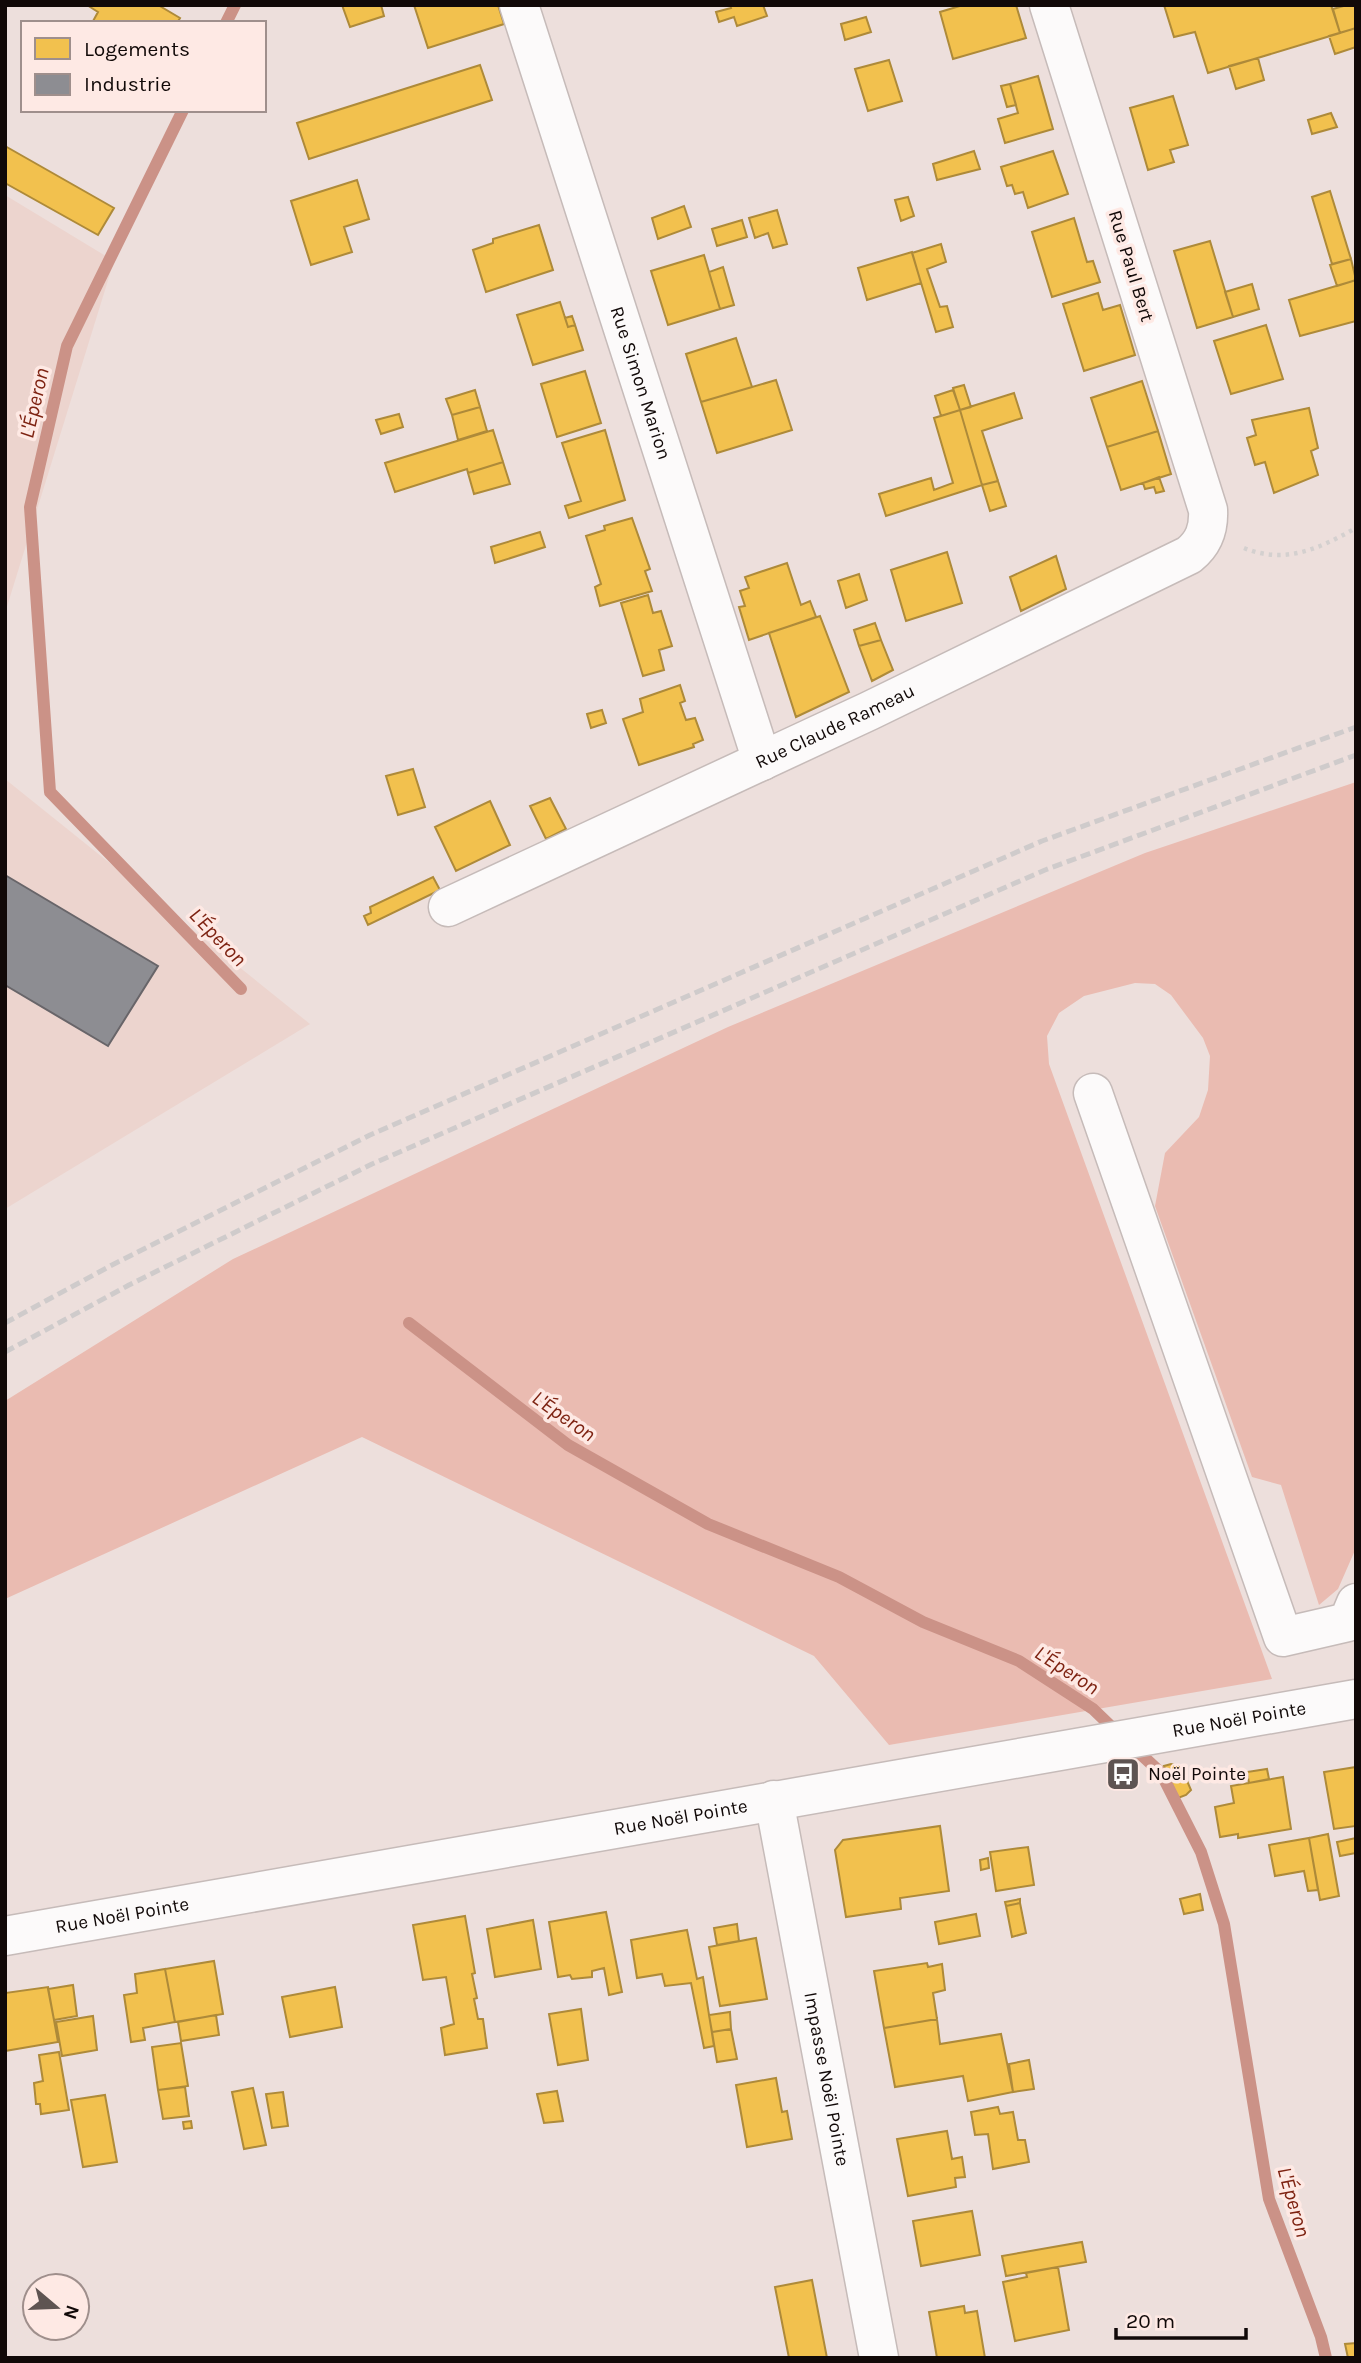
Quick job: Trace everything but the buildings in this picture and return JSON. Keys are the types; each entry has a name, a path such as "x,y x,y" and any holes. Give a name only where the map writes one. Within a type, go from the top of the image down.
{"street":[{"name":"Rue Simon Marion","path":"519,5 762,761"},
{"name":"Rue Paul Bert","path":"1049,5 1208,510 1208,528"},
{"name":"Rue Claude Rameau","path":"448,907 762,761 1189,555 1203,541 1208,528"},
{"path":"1093,1093 1283,1637 1353,1615"},
{"name":"Rue Noël Pointe","path":"5,1936 1356,1699"},
{"name":"Impasse Noël Pointe","path":"774,1800 879,2358"}],"path":[{"path":"1208,528 1254,552 1273,555 1297,554 1321,547 1356,528"}],"shaded area":[{"path":"5,195 114,261 5,613"},
{"path":"5,779 310,1024 5,1209"},
{"path":"1356,782 1356,1548 1338,1589 1319,1605 1281,1485 1252,1477 1155,1206 1165,1153 1199,1117 1208,1090 1210,1056 1203,1038 1171,995 1155,984 1135,983 1084,996 1059,1013 1047,1036 1049,1064 1272,1679 889,1745 814,1656 362,1437 5,1599 5,1401 233,1259 728,1027 1145,853"}],"waterway":[{"name":"L'Éperon","path":"227,21 235,5"},
{"name":"L'Éperon","path":"182,112 67,346 30,507 50,792 241,989"},
{"name":"L'Éperon","path":"409,1323 568,1445 708,1524 839,1577 923,1622 1019,1661 1093,1709 1119,1734"},
{"name":"L'Éperon","path":"1132,1746 1161,1773 1201,1852 1224,1924 1269,2199 1321,2337 1326,2358"}],"railway":[{"path":"5,1323 112,1265 370,1135 1042,841 1356,727"},
{"path":"5,1352 129,1285 372,1164 1045,870 1356,755"}],"place":[{"name":"Noël Pointe","path":"1123,1774"}]}
